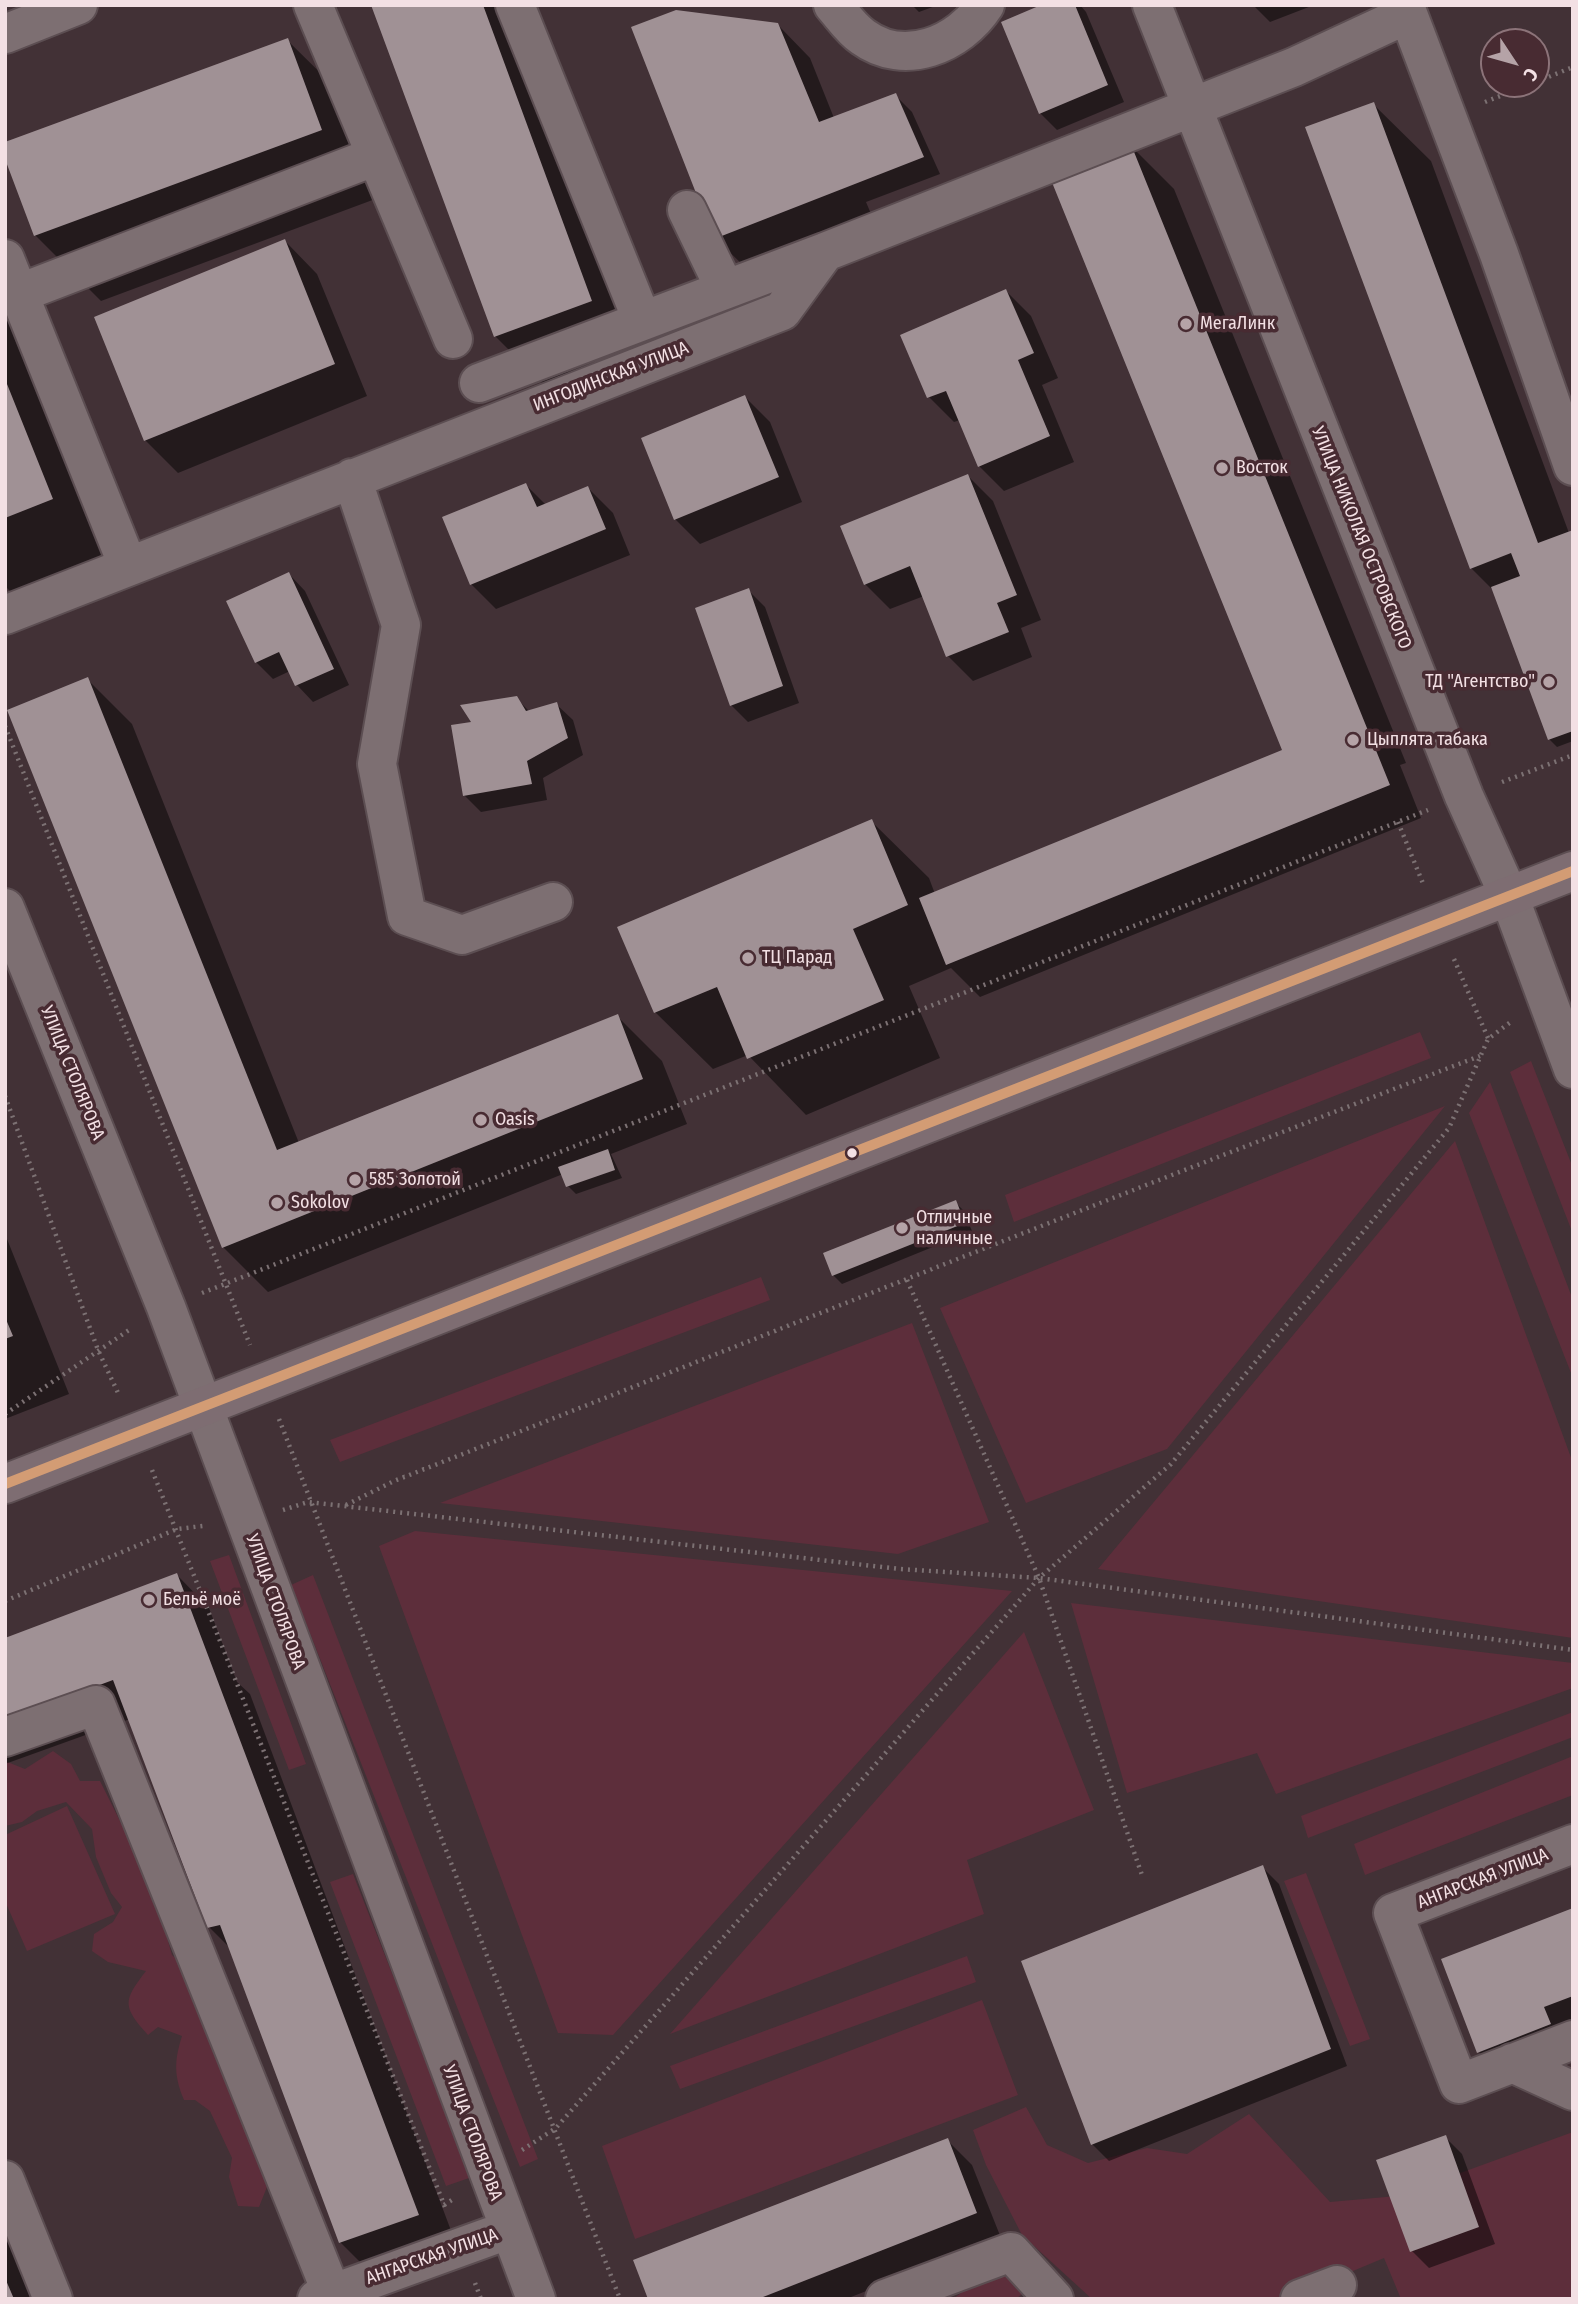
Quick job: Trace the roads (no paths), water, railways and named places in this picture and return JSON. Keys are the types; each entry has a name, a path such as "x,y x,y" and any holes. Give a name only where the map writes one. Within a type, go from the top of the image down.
{"main road":[{"path":"5,1484 1573,870"}],"street":[{"path":"5,34 78,5"},
{"path":"313,5 453,339"},
{"path":"515,5 642,320"},
{"path":"833,5 863,37 899,53 936,47 973,23 985,5"},
{"name":"УЛИЦА НИКОЛАЯ ОСТРОВСКОГО","path":"1152,5 1464,796 1509,896 1573,1069"},
{"path":"479,383 825,252 1294,67 1408,14 1499,254 1573,466"},
{"path":"128,566 12,276 376,156"},
{"path":"687,210 725,289"},
{"name":"ИНГОДИНСКАЯ УЛИЦА","path":"5,615 782,311 825,252"},
{"path":"352,478 401,625 377,764 407,916 461,935 553,902"},
{"name":"УЛИЦА СТОЛЯРОВА","path":"5,908 14,956 166,1307 508,2230 536,2299"},
{"path":"5,1737 96,1705 341,2294"},
{"name":"АНГАРСКАЯ УЛИЦА","path":"1512,2063 1459,2084 1393,1913 1573,1844"},
{"path":"1512,2063 1573,2040"},
{"path":"1512,2063 1573,2091"},
{"path":"5,2180 53,2299"},
{"name":"АНГАРСКАЯ УЛИЦА","path":"341,2294 508,2230"},
{"path":"885,2299 1011,2252 1054,2299"},
{"path":"1300,2299 1337,2285"}],"place":[{"name":"МегаЛинк","path":"1186,324"},
{"name":"Восток","path":"1222,468"},
{"name":"ТД \"Агентство\"","path":"1549,682"},
{"name":"Цыплята табака","path":"1353,740"},
{"name":"ТЦ Парад","path":"748,958"},
{"name":"Oasis","path":"481,1120"},
{"name":"585 Золотой","path":"355,1180"},
{"name":"Sokolov","path":"277,1203"},
{"name":"Отличные наличные","path":"902,1228"},
{"name":"Бельё моё","path":"149,1600"}]}
